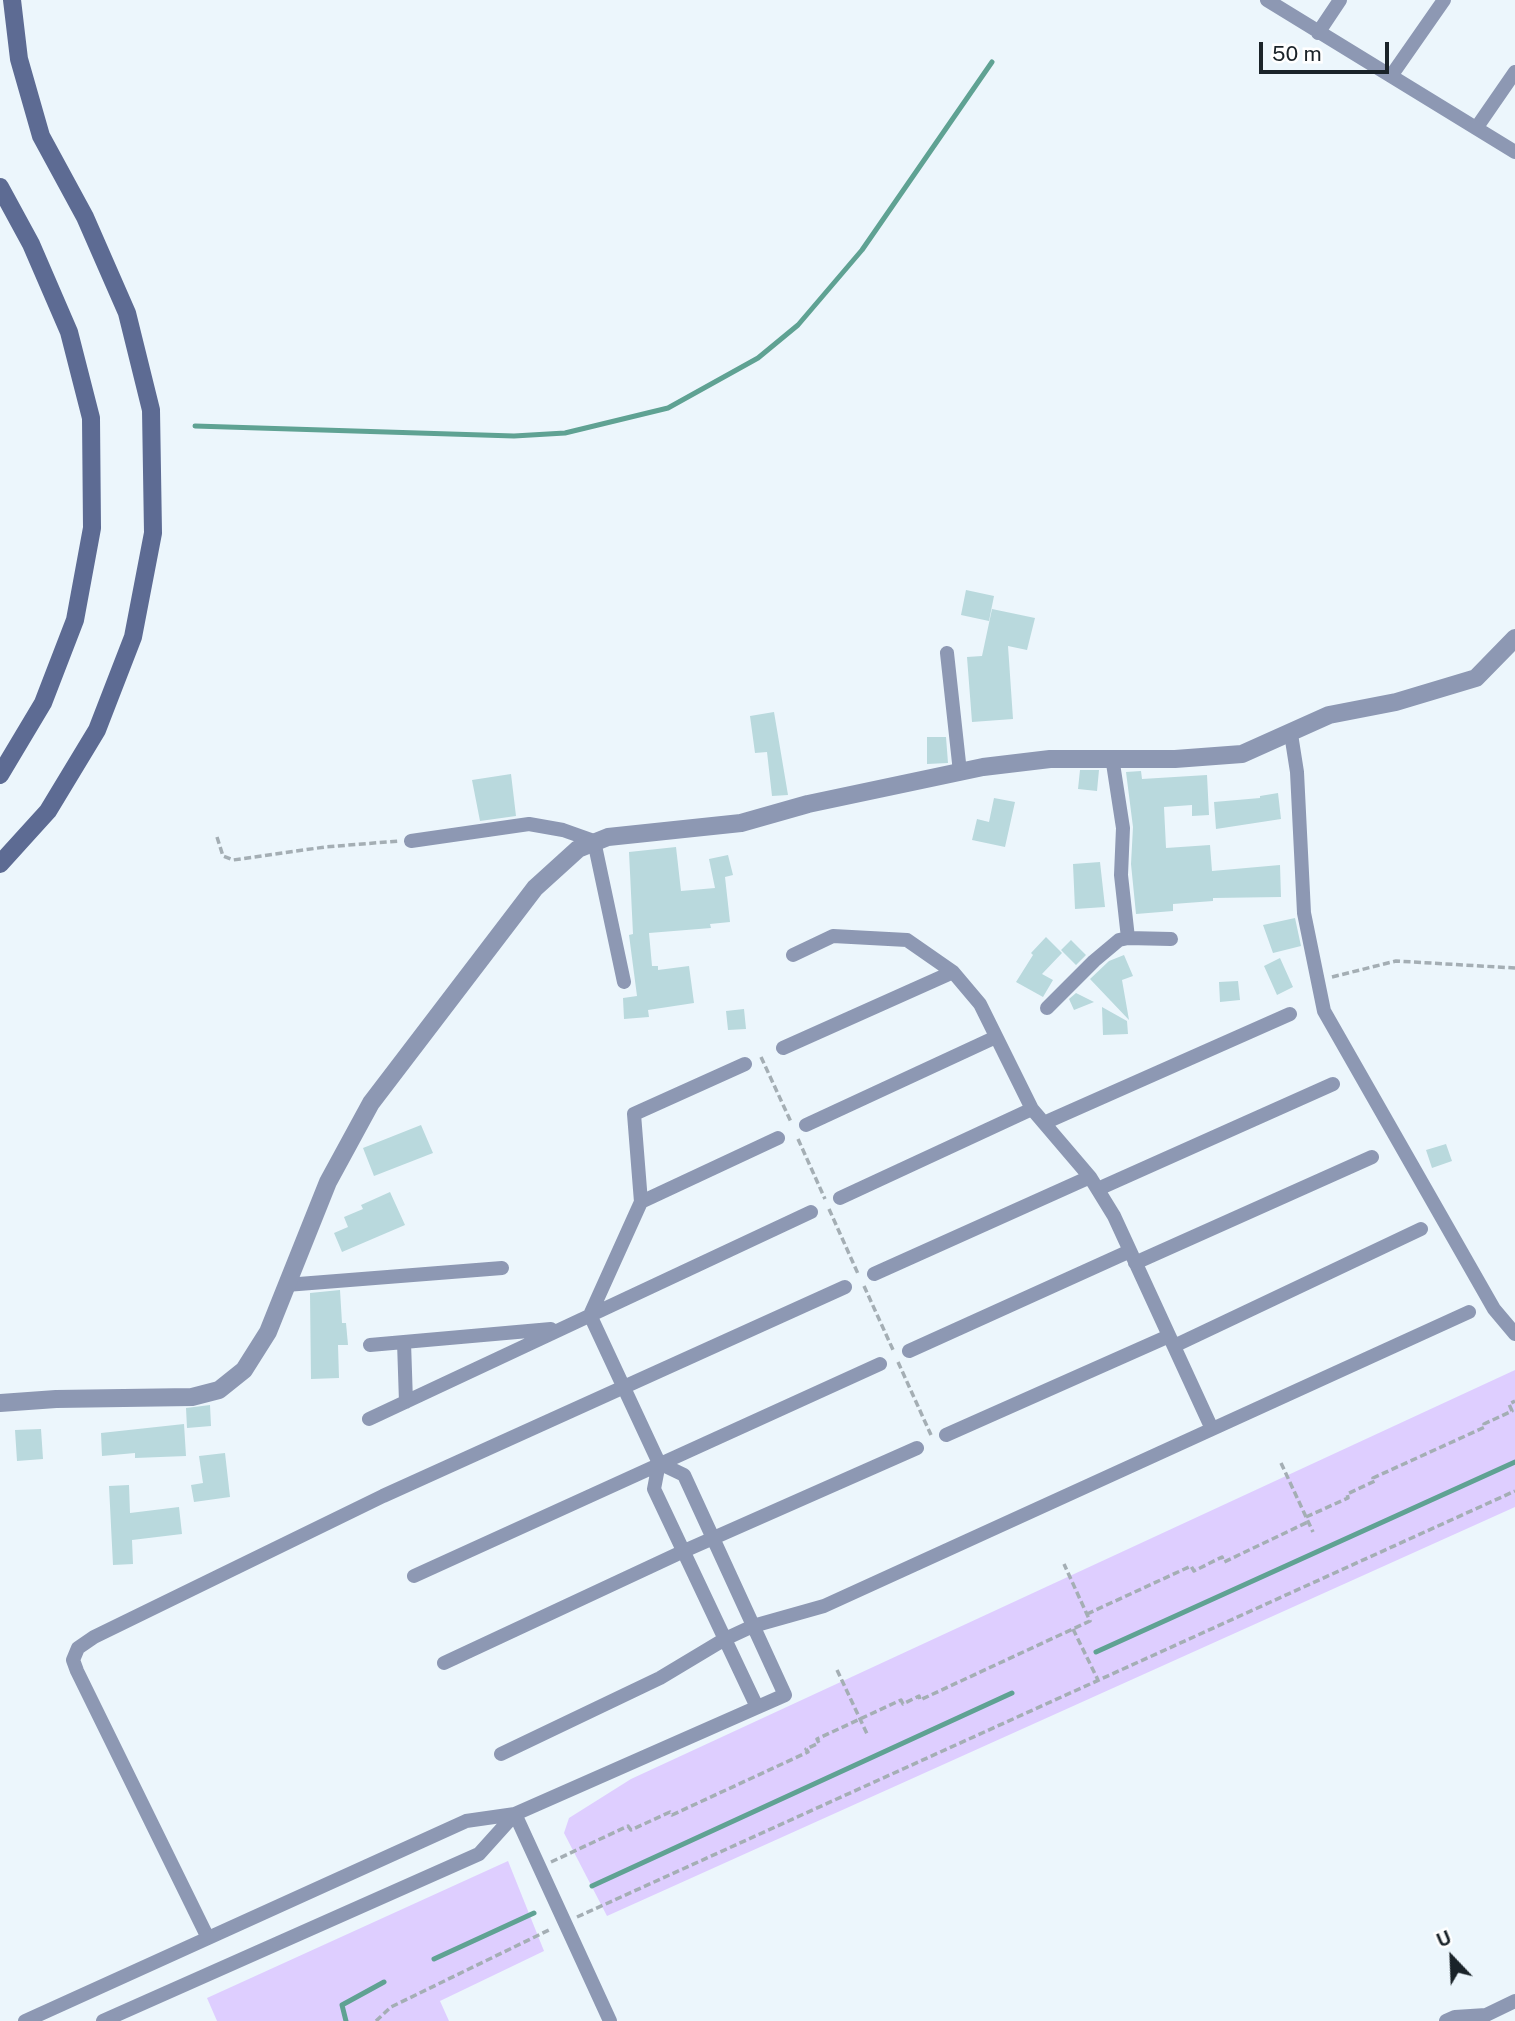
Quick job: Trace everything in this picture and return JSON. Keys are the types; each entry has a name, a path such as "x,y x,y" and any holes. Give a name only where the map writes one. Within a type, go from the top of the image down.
{"main road":[{"path":"0,864 48,811 97,730 134,636 153,533 151,410 127,313 85,217 41,136 19,59 12,0"},
{"path":"0,187 31,244 69,332 91,418 92,528 75,620 43,703 0,775"}],"street":[{"path":"1267,0 1515,152"},
{"path":"1318,33 1340,0"},
{"path":"1391,76 1444,0"},
{"path":"1477,127 1515,72"},
{"path":"0,1403 56,1399 192,1397 219,1391 244,1370 268,1332 328,1182 371,1103 535,888 578,849 594,841 741,823 808,804 960,772 1050,759 1175,759 1242,754 1292,734 1329,715 1395,702 1476,678 1483,674 1515,638"},
{"path":"947,653 960,772"},
{"path":"1292,734 1297,772 1304,912 1324,1011 1494,1310 1515,1334"},
{"path":"1112,757 1123,828 1121,875 1128,938"},
{"path":"411,841 529,824 564,830 594,841"},
{"path":"594,841 624,982"},
{"path":"793,955 832,936 907,940 953,972 979,1004 1032,1109 1094,1183 1133,1257 1212,1429"},
{"path":"1047,1008 1119,940 1171,939"},
{"path":"783,1048 953,972"},
{"path":"1044,1123 1290,1014"},
{"path":"806,1125 996,1037"},
{"path":"745,1064 634,1114 641,1202 590,1315 659,1464 654,1489 757,1707"},
{"path":"874,1274 1333,1084"},
{"path":"840,1198 1032,1109"},
{"path":"641,1202 778,1139"},
{"path":"909,1351 1372,1157"},
{"path":"369,1419 811,1212"},
{"path":"940,1438 1172,1341 1421,1229"},
{"path":"286,1285 502,1268"},
{"path":"208,1938 77,1671 73,1660 78,1648 94,1637 383,1496 845,1287"},
{"path":"501,1754 660,1678 725,1639 753,1626 824,1606 1469,1312"},
{"path":"370,1345 563,1328"},
{"path":"404,1342 406,1402"},
{"path":"414,1576 880,1364"},
{"path":"444,1663 684,1551 917,1448"},
{"path":"26,2021 466,1821 516,1814 785,1695 684,1475 659,1464"},
{"path":"516,1814 610,2021"},
{"path":"103,2021 479,1854 516,1814"},
{"path":"1446,2021 1455,2017 1486,2015 1515,2001"}],"path":[{"path":"217,837 223,856 233,860 325,847 411,841"},
{"path":"1317,982 1396,961 1515,968"},
{"path":"745,1064 783,1048"},
{"path":"761,1057 940,1438"},
{"path":"1087,1615 1191,1566 1194,1571 1222,1557 1224,1562 1348,1498 1347,1494 1375,1481 1373,1478 1485,1427 1484,1424 1512,1411 1509,1404 1515,1401"},
{"path":"1281,1463 1313,1532"},
{"path":"376,2021 391,2007 565,1922 1515,1491"},
{"path":"540,1867 628,1826 631,1830 670,1812 672,1815 808,1752 806,1749 819,1743 817,1739 860,1719 901,1700 903,1704 919,1696 920,1700 1090,1621 1064,1564"},
{"path":"1073,1629 1098,1680"},
{"path":"837,1670 868,1736"}],"shaded area":[{"path":"1515,1370 1515,1507 607,1916 564,1833 569,1818 631,1779"},
{"path":"508,1861 544,1951 440,2001 449,2021 217,2021 207,1998"}],"building":[{"path":"966,590 994,596 989,621 961,615"},
{"path":"992,609 1035,618 1027,650 1008,646 1013,719 972,722 967,657 982,656"},
{"path":"774,712 788,795 772,796 767,752 755,753 750,716"},
{"path":"927,737 946,737 948,763 927,764"},
{"path":"1080,770 1099,770 1097,791 1078,789"},
{"path":"1141,771 1142,779 1207,775 1209,815 1192,816 1192,805 1164,807 1166,848 1210,845 1212,871 1280,865 1281,897 1213,898 1213,901 1173,904 1173,911 1136,914 1131,864 1133,827 1126,772"},
{"path":"511,774 516,816 480,821 472,780"},
{"path":"1278,793 1281,819 1216,829 1214,802 1260,798"},
{"path":"994,798 1015,802 1005,847 972,840 977,819 989,822"},
{"path":"676,847 681,891 715,888 709,859 728,855 733,875 725,877 730,922 710,924 711,928 649,933 652,966 658,966 658,970 689,966 694,1003 648,1010 649,1017 624,1019 623,998 637,996 629,935 633,934 629,852"},
{"path":"1100,862 1105,907 1075,909 1073,864"},
{"path":"1295,918 1301,946 1273,953 1263,925"},
{"path":"1046,937 1062,953 1042,974 1053,980 1043,997 1016,982 1033,955 1031,953"},
{"path":"1071,940 1086,955 1076,965 1061,950"},
{"path":"1124,955 1133,976 1122,980 1129,1020 1090,979 1109,961"},
{"path":"1280,958 1293,987 1277,995 1264,966"},
{"path":"1238,981 1240,1000 1220,1002 1219,982"},
{"path":"1076,993 1094,1002 1074,1010 1069,999"},
{"path":"1102,1007 1127,1021 1128,1034 1103,1035"},
{"path":"744,1009 746,1029 728,1030 726,1011"},
{"path":"421,1125 433,1153 374,1176 363,1148"},
{"path":"1446,1144 1452,1161 1432,1168 1426,1150"},
{"path":"390,1192 405,1225 342,1252 334,1233 348,1227 344,1217 363,1209 361,1205"},
{"path":"340,1290 342,1323 346,1323 348,1345 338,1345 339,1378 311,1379 310,1293"},
{"path":"210,1405 211,1426 187,1428 186,1408"},
{"path":"184,1424 186,1456 135,1458 135,1453 102,1456 101,1433"},
{"path":"41,1429 43,1459 17,1461 15,1430"},
{"path":"225,1453 230,1497 194,1502 191,1485 203,1483 199,1456"},
{"path":"129,1485 130,1513 179,1507 182,1534 132,1540 133,1564 113,1565 109,1486"}],"waterway":[{"path":"195,426 514,436 565,433 668,408 758,358 798,325 862,250 992,62"},
{"path":"1096,1652 1515,1462"},
{"path":"592,1886 1012,1693"},
{"path":"434,1959 534,1913"},
{"path":"346,2021 342,2005 384,1982"}]}
